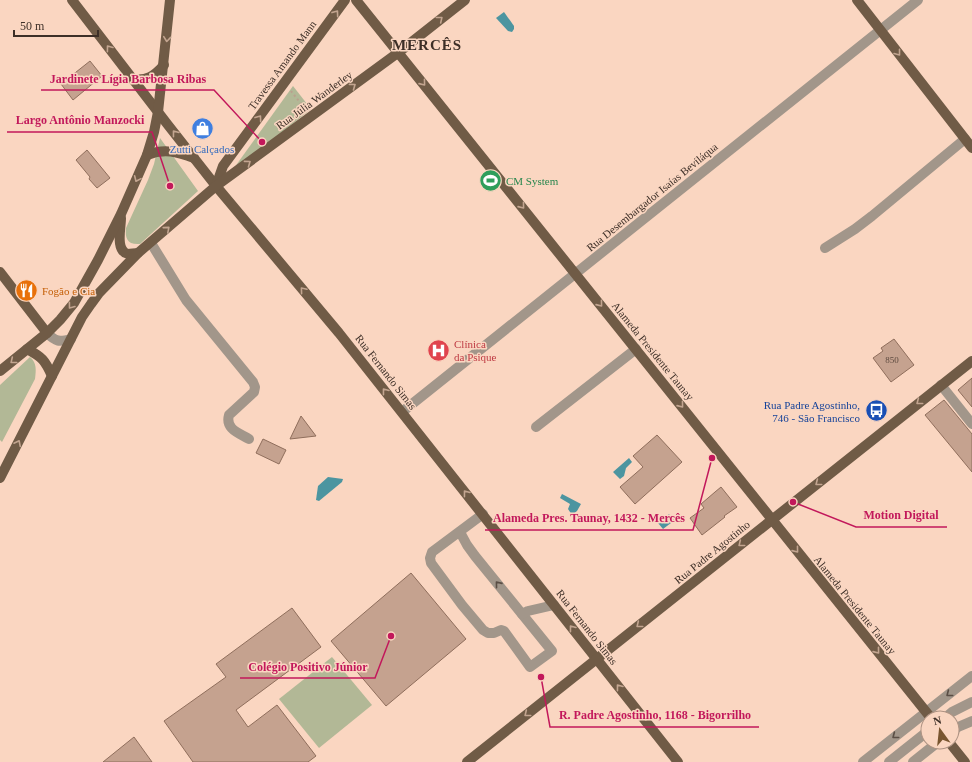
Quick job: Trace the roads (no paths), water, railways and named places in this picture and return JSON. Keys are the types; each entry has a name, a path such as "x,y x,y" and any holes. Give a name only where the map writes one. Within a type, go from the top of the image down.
{"main road":[{"name":"Rua Fernando Simas","path":"72,0 216,186 339,333 678,762"},
{"path":"0,371 47,333 74,303 95,266 121,214 147,155 154,132 164,65 170,0"},
{"name":"Travessa Amando Mann","path":"216,186 223,166 345,0"},
{"name":"Alameda Presidente Taunay","path":"356,0 924,710"},
{"name":"Rua Júlia Wanderley","path":"0,478 71,339 99,293 138,253 152,243 216,186 399,52 465,0"},
{"path":"859,2 972,148"},
{"path":"132,79 139,80 155,75 164,65"},
{"path":"147,155 171,151 194,158"},
{"path":"121,214 120,246 123,251 128,254 138,253"},
{"path":"0,272 47,333"},
{"path":"27,349 42,358 52,376"},
{"name":"Rua Padre Agostinho","path":"467,762 972,361"},
{"path":"955,750 965,762"}],"street":[{"name":"Rua Desembargador Isaías Beviláqua","path":"402,412 918,0"},
{"path":"825,248 872,216 965,139"},
{"path":"152,243 186,300 253,382 255,387 254,392 230,415 228,420 230,426 234,430 250,439"},
{"path":"47,333 54,340 62,341 71,339"},
{"path":"536,427 636,349"},
{"path":"941,385 972,424"},
{"path":"460,532 475,556 552,651 530,667 504,631 501,630 494,633 488,633 483,630 462,605 431,563 430,558 432,552 483,514"},
{"path":"522,614 528,611 554,605"},
{"path":"934,710 972,676"},
{"path":"956,710 972,702"},
{"path":"863,762 920,721"},
{"path":"960,726 972,721"},
{"path":"889,762 920,737"},
{"path":"913,762 928,750"}],"water":[{"path":"504,12 514,26 512,32 508,31 496,18"},
{"path":"629,458 632,462 626,468 624,476 620,479 613,472"},
{"path":"328,477 343,479 342,482 319,501 316,500 318,486"},
{"path":"562,494 581,504 577,511 572,515 568,509 570,504 560,498"},
{"path":"669,514 675,520 663,529 658,523"}],"place":[{"name":"Zutti Calçados","path":"202,129"},
{"name":"Jardinete Lígia Barbosa Ribas","path":"262,142"},
{"name":"CM System","path":"490,181"},
{"name":"Largo Antônio Manzocki","path":"170,186"},
{"name":"Fogão e Cia","path":"27,291"},
{"name":"Clínica da Psique","path":"439,350"},
{"name":"Rua Padre Agostinho, 746 - São Francisco","path":"876,411"},
{"name":"Alameda Pres. Taunay, 1432 - Mercês","path":"712,458"},
{"name":"Motion Digital","path":"793,502"},
{"name":"Colégio Positivo Júnior","path":"391,636"},
{"name":"R. Padre Agostinho, 1168 - Bigorrilho","path":"541,677"}],"district":[{"name":"MERCÊS","path":"427,45"}]}
